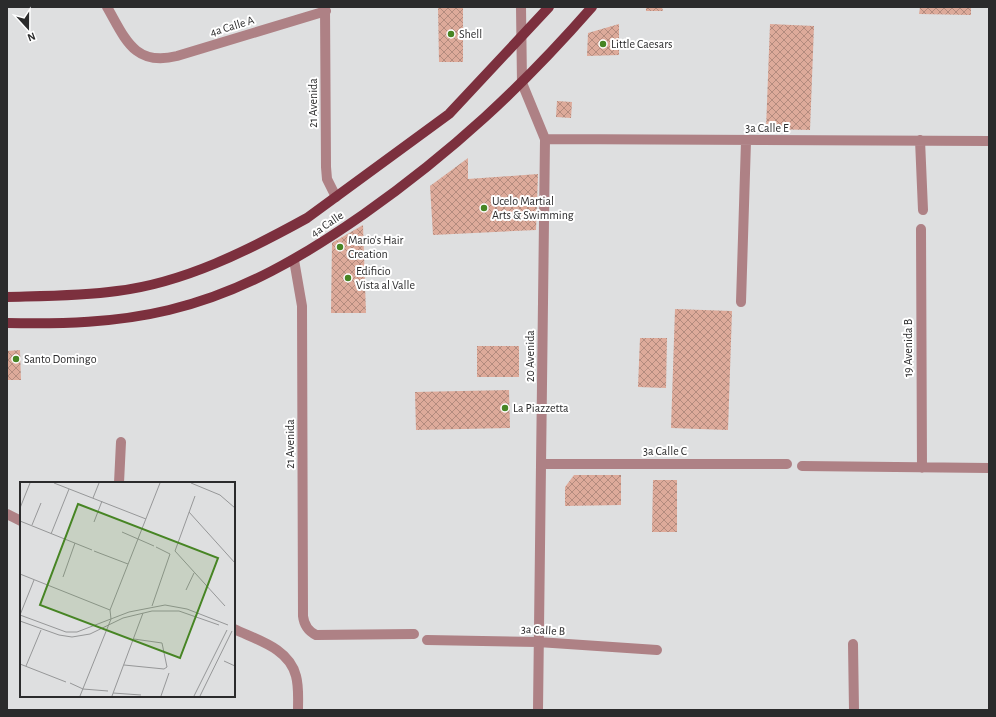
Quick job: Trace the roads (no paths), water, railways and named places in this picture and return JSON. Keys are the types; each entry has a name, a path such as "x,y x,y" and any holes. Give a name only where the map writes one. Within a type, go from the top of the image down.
{"main road":[{"name":"4a Calle","path":"7,297 117,291 162,282 204,268 307,218 449,114 549,7"},
{"name":"4a Calle","path":"7,323 73,324 122,320 170,310 217,296 262,278 326,241 425,169 475,128 522,83 592,7"}],"street":[{"name":"4a Calle A","path":"107,7 128,45 146,56 156,59 177,56 326,9"},
{"name":"20 Avenida","path":"521,7 523,35 522,83 545,139 538,710"},
{"name":"21 Avenida","path":"326,9 326,167 327,179 336,197"},
{"name":"3a Calle E","path":"545,139 989,141"},
{"path":"920,140 923,210"},
{"path":"741,302 746,141"},
{"name":"19 Avenida B","path":"921,229 922,468"},
{"name":"21 Avenida","path":"294,260 302,306 303,616 307,628 316,635 414,634"},
{"path":"120,482 121,442"},
{"name":"3a Calle C","path":"542,464 787,464"},
{"path":"802,466 989,468"},
{"path":"7,514 20,520"},
{"path":"235,629 271,646 287,658 296,676 298,710"},
{"name":"3a Calle B","path":"427,640 538,642 657,650"},
{"path":"853,644 854,710"}],"place":[{"name":"Shell","path":"451,34"},
{"name":"Little Caesars","path":"603,44"},
{"name":"Ucelo Martial Arts & Swimming","path":"484,208"},
{"name":"Mario's Hair Creation","path":"340,247"},
{"name":"Edificio Vista al Valle","path":"348,278"},
{"name":"Santo Domingo","path":"16,359"},
{"name":"La Piazzetta","path":"505,408"}]}
